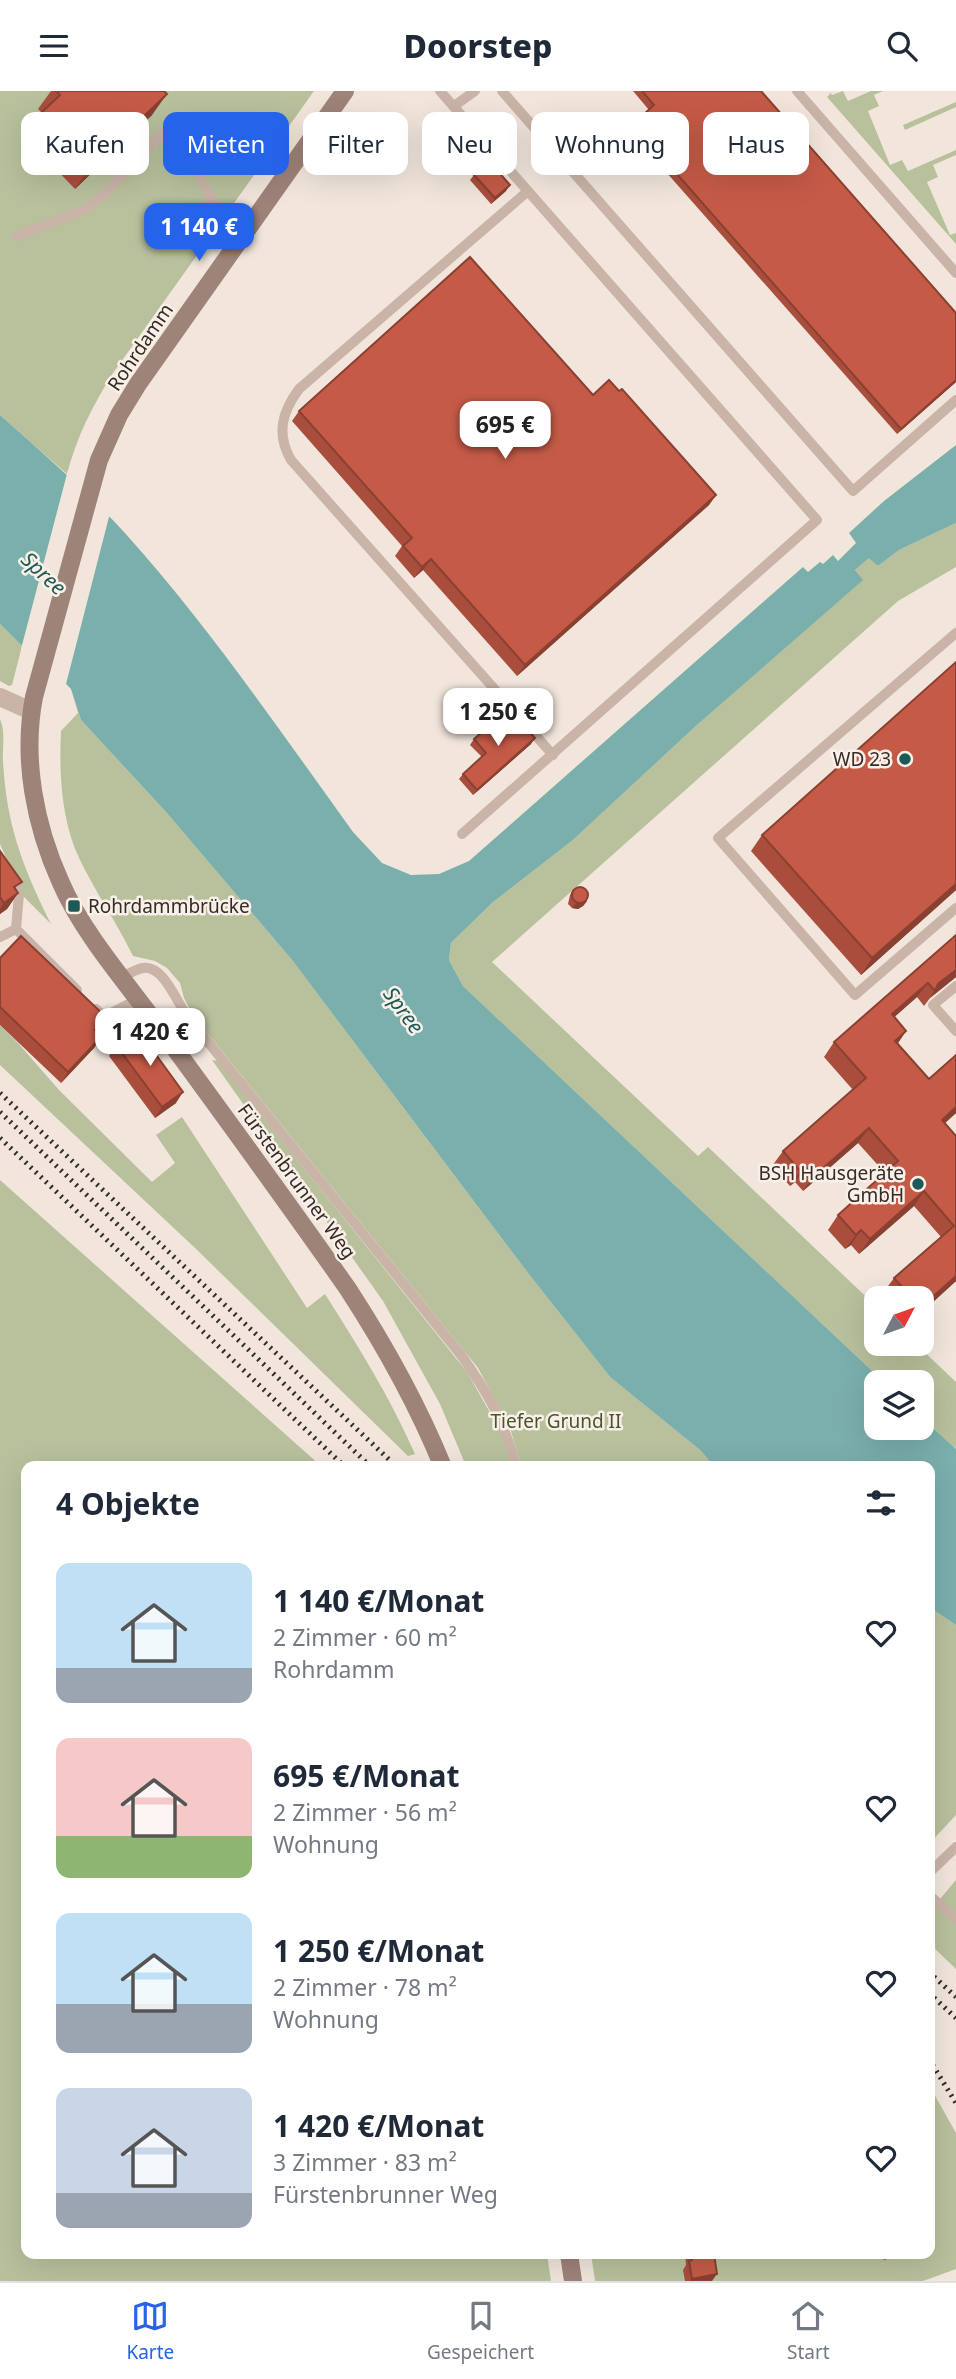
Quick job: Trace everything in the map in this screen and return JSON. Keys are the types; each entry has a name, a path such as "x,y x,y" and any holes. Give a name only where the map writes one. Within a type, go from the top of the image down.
{"main road":[{"name":"Rohrdamm","path":"32,704 99,460 119,415 138,384 345,91"},
{"name":"Fürstenbrunner Weg","path":"32,704 30,761 38,818 62,886 92,935 348,1289 401,1376 441,1461"},
{"path":"570,2259 573,2281"}],"street":[{"path":"0,697 32,704"}],"lane":[{"path":"440,91 817,520 462,834"},
{"path":"454,106 475,91"},
{"path":"502,91 853,491 956,400"},
{"path":"797,91 956,273"},
{"path":"17,236 84,210 100,198 173,123 222,221 240,238"},
{"path":"528,191 299,389 282,420 281,435 290,460 553,755"},
{"path":"956,633 718,838 855,995 956,908"},
{"path":"0,859 19,894 16,929 103,1017 138,999"},
{"path":"0,937 16,929"},
{"path":"122,977 143,968 152,969 166,980 187,1016 461,1355 498,1413 514,1461"},
{"path":"956,986 933,1005 956,1031"},
{"path":"935,1867 956,1847"},
{"path":"935,1900 956,1919"}],"green space":[{"path":"0,91 314,91 289,126 289,112 163,112 163,175 254,175 113,373 86,422 67,474 0,415"},
{"path":"843,91 848,101 871,91 883,91 874,95 879,106 868,111 890,165 902,160 908,171 956,150 956,155 933,165 938,177 927,182 950,235 956,233 956,244 827,97 831,93 832,95"},
{"path":"956,102 956,107 905,130 903,125"},
{"path":"956,523 956,567 898,601 492,962 698,1156 708,1147 864,1295 864,1356 929,1356 956,1382 956,1449 934,1429 934,1370 871,1370 463,986 449,960 451,943 492,903 573,840 697,725 862,580 855,570 870,557 878,566 899,550"},
{"path":"0,624 22,646 12,685 9,686 0,681"},
{"name":"Tiefer Grund II","path":"71,689 81,720 166,812 292,960 528,1273 610,1377 700,1450 710,1461 520,1461 510,1428 478,1368 192,1014 180,983 167,968 155,961 133,956 80,860 65,813 61,780 61,731 78,713"},
{"path":"0,719 10,817 30,879 51,924 23,896 0,844"},
{"path":"0,1025 59,1090 152,1182 175,1163 156,1135 182,1117 307,1308 325,1294 384,1392 415,1454 408,1456 194,1247 0,1065"},
{"path":"212,1060 218,1061 467,1372 501,1432 510,1461 464,1461 440,1404 383,1301"},
{"path":"0,1180 315,1461 21,1461 21,2259 548,2259 551,2281 0,2281"},
{"path":"935,1611 956,1625 956,1815 935,1838"},
{"path":"956,1880 956,1969 935,1949 935,1905"},
{"path":"935,2096 956,2133 956,2269 923,2281 595,2281 592,2259 935,2259"}],"water":[{"name":"Spree","path":"0,415 94,501 155,567 243,679 353,832 382,863 411,875 439,874 469,861 803,567 808,572 833,555 838,561 856,543 849,533 884,501 956,445 956,523 899,550 878,566 869,558 855,570 863,580 697,725 573,840 492,903 451,943 449,960 463,986 871,1370 864,1370 864,1440 934,1440 934,1429 956,1449 956,1625 935,1611 935,1461 710,1461 700,1450 610,1377 528,1273 292,960 166,812 81,720 71,689 30,647 22,646 0,624"}],"pier":[{"path":"68,470 110,513 65,688 28,650 21,649"}],"building":[{"path":"56,91 164,91 167,94 148,112 42,112 60,95"},
{"path":"642,91 761,91 779,112 703,112 703,175 809,175 809,146 956,313 956,380 901,429 678,175 689,175 689,112 646,112 654,105"},
{"path":"474,175 501,175 510,185 495,198"},
{"path":"470,257 593,395 609,380 619,391 622,389 716,495 525,665 431,559 422,567 403,546 412,538 299,411"},
{"name":"WD 23","path":"956,662 956,884 872,958 762,835"},
{"path":"508,709 535,738 477,790 463,774 486,753 474,739"},
{"path":"0,851 22,882 14,887 18,893 4,903 0,897"},
{"path":"577,887 583,887 588,895 586,901 577,903 572,898 572,892"},
{"name":"BSH Hausgeräte GmbH","path":"956,935 956,970 938,984 935,991 928,983 892,1014 906,1031 895,1041 929,1079 956,1055 956,1107 942,1120 956,1136 956,1276 934,1296 934,1286 901,1286 894,1278 954,1226 924,1191 870,1239 861,1230 856,1235 838,1215 898,1161 869,1128 814,1176 806,1167 800,1171 783,1151 866,1078 834,1042"},
{"path":"21,936 106,1017 95,1030 101,1037 68,1072 0,1007 0,958"},
{"path":"138,1030 183,1092 162,1107 116,1045"},
{"path":"715,2259 717,2274 692,2279 689,2261"}],"railway":[{"path":"0,1093 391,1461"},
{"path":"0,1112 365,1461"},
{"path":"0,1138 339,1461"},
{"path":"935,1978 956,1997"},
{"path":"935,1999 956,2018"},
{"path":"935,2069 956,2103"}],"place":[{"name":"WD 23","path":"905,759"},
{"name":"Rohrdammbrücke","path":"74,906"},
{"name":"BSH Hausgeräte GmbH","path":"918,1184"}]}
